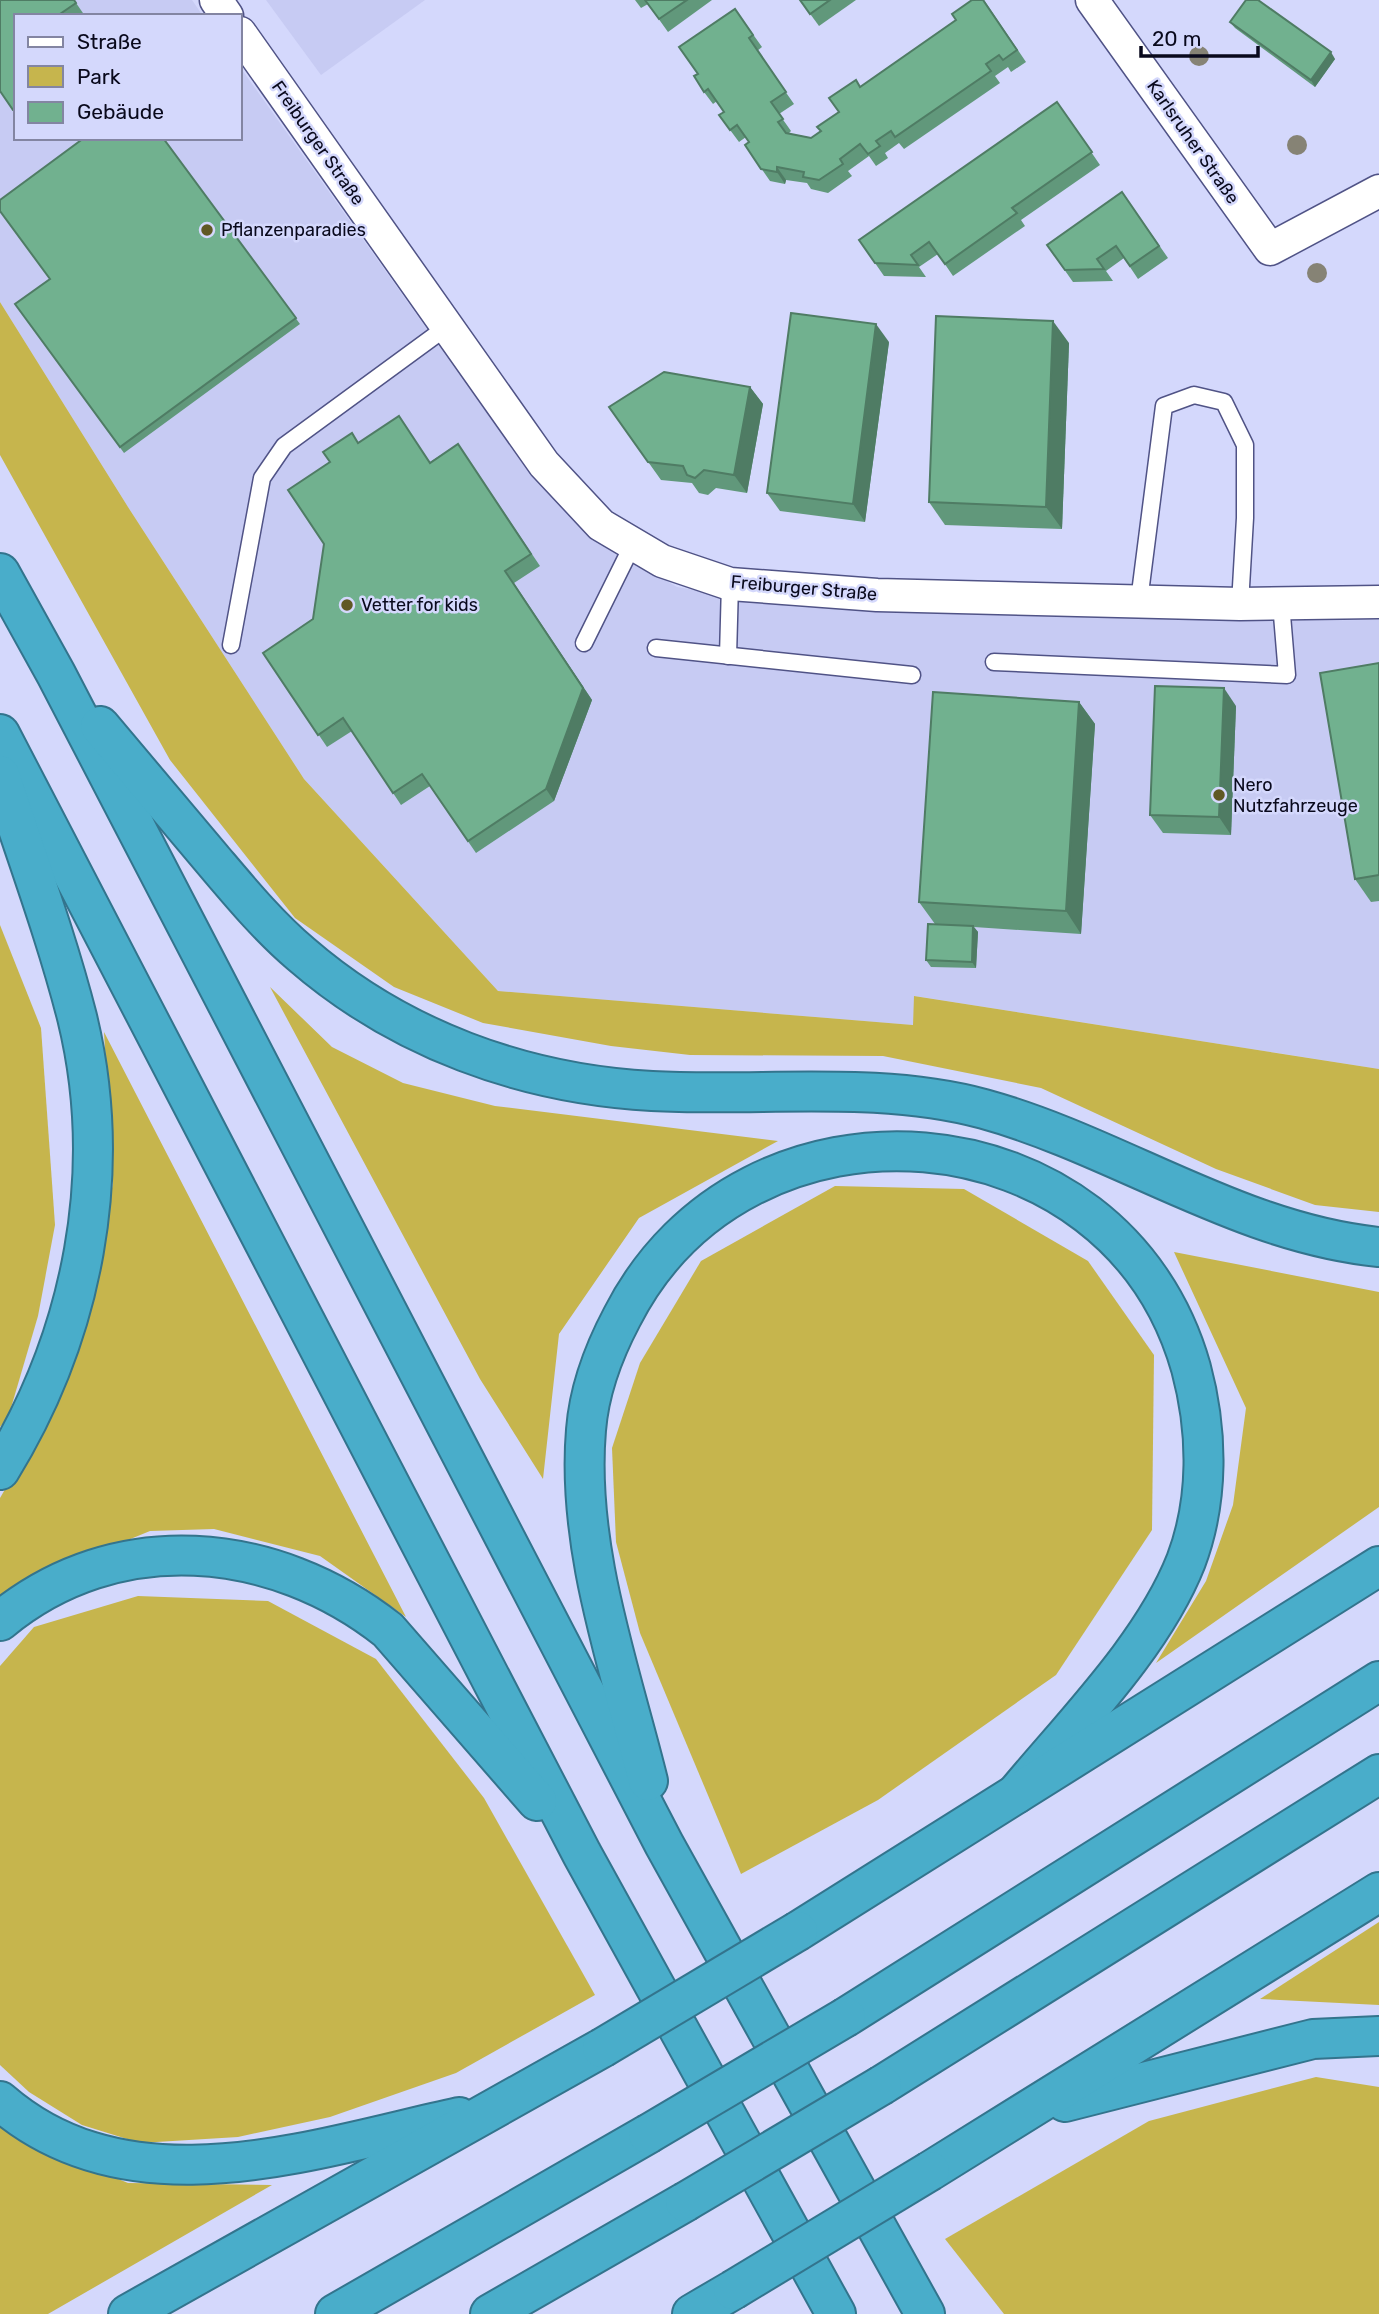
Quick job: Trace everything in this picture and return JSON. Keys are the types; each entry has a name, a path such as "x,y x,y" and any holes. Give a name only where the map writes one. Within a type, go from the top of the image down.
{"highway":[{"path":"0,573 56,674 664,1844 925,2314"},
{"path":"56,674 234,885 300,954 379,1011 442,1043 507,1069 578,1083 651,1091 872,1093 983,1109 1055,1135 1239,1212 1306,1234 1379,1247"},
{"path":"0,734 582,1854 836,2314"},
{"path":"0,775 77,1018 88,1084 93,1176 81,1268 66,1332 25,1429 0,1470"},
{"path":"664,1844 591,1542 585,1487 586,1428 597,1377 612,1336 632,1297 657,1262 688,1230 722,1204 759,1182 799,1165 841,1154 906,1150 971,1157 1013,1170 1079,1208 1120,1244 1147,1277 1170,1314 1187,1355 1199,1396 1204,1437 1198,1518 1187,1558 1171,1595 1150,1630 1016,1794"},
{"path":"0,1621 42,1593 79,1576 118,1564 157,1557 198,1555 233,1558 300,1576 361,1608 388,1630 582,1854"},
{"path":"128,2314 499,2109 798,1931 1379,1566"},
{"path":"335,2314 846,2017 1379,1681"},
{"path":"490,2314 883,2085 1379,1774"},
{"path":"692,2314 1029,2111 1379,1892"},
{"path":"1029,2111 1313,2039 1379,2036"},
{"path":"0,2101 40,2128 78,2146 136,2162 198,2166 262,2159 499,2109"}],"street":[{"name":"Karlsruher Straße","path":"1092,0 1270,249 1379,191"},
{"name":"Freiburger Straße","path":"242,36 544,464 601,525 662,561 730,584 877,595 1240,604 1379,602"}],"lane":[{"path":"231,645 262,478 284,446 448,326"},
{"path":"1139,601 1164,406 1194,395 1224,402 1245,445 1245,518 1240,604"},
{"path":"584,643 633,544"},
{"path":"728,656 730,584"},
{"path":"994,662 1287,675 1281,603"},
{"path":"656,648 912,675"}],"shaded area":[{"path":"0,0 192,0 202,14 14,14 14,140 242,140 242,70 519,458 588,534 677,587 794,607 1252,621 1379,620 1379,1069 915,996 913,1025 498,991 304,779 128,507 0,302"},
{"path":"266,0 425,0 321,75"}],"green space":[{"path":"0,302 128,507 304,779 498,991 913,1025 914,996 1379,1069 1379,1212 1315,1205 1216,1169 1041,1088 883,1056 690,1055 611,1046 483,1023 394,987 295,918 170,760 0,455"},
{"path":"0,925 41,1028 55,1225 38,1316 8,1418 0,1427"},
{"path":"270,987 332,1047 403,1083 495,1106 778,1141 639,1218 559,1334 543,1479 480,1379"},
{"path":"104,1032 406,1617 320,1556 214,1529 150,1531 18,1585 0,1599 0,1498 58,1398 92,1296 113,1183"},
{"path":"835,1186 964,1189 1088,1261 1154,1355 1152,1530 1056,1675 878,1800 741,1874 640,1633 616,1542 612,1448 640,1363 701,1261"},
{"path":"1174,1252 1379,1292 1379,1507 1156,1663 1206,1581 1233,1505 1246,1408"},
{"path":"138,1596 268,1601 376,1659 484,1798 595,1995 456,2073 330,2117 238,2137 140,2143 82,2125 29,2092 0,2065 0,1666 34,1627"},
{"path":"1379,1922 1379,2005 1260,1999"},
{"path":"1316,2077 1379,2087 1379,2314 1004,2314 945,2239 1149,2121"},
{"path":"0,2124 15,2137 128,2183 272,2185 48,2314 0,2314"}],"building":[{"path":"0,0 74,0 76,3 60,14 14,14 14,110 0,91"},
{"path":"645,0 687,0 659,19"},
{"path":"800,0 830,0 810,14"},
{"path":"972,0 983,0 1017,50 1003,60 999,55 986,64 991,71 895,137 891,131 876,141 880,146 868,154 860,144 840,159 843,164 819,180 803,177 804,172 777,167 777,172 761,169 745,145 749,142 737,125 730,130 719,115 724,112 708,89 704,92 694,76 698,74 679,47 735,9 753,35 749,38 786,92 771,102 783,119 778,122 786,133 811,138 821,131 817,127 839,112 829,98 856,80 860,87 956,20 952,14"},
{"path":"1246,0 1258,0 1331,52 1311,80 1230,22"},
{"path":"1057,102 1092,152 1012,208 1017,213 945,264 929,242 911,255 918,265 875,263 859,240"},
{"path":"81,140 164,140 296,318 120,447 15,304 50,279 0,211 0,200"},
{"path":"1122,192 1159,246 1130,266 1116,246 1097,259 1104,269 1065,270 1047,245"},
{"path":"791,313 876,324 853,504 767,493"},
{"path":"936,316 1053,321 1046,507 929,502"},
{"path":"664,372 750,387 734,475 704,470 695,478 687,475 683,466 648,462 609,407"},
{"path":"399,416 430,463 458,444 531,554 505,571 583,688 546,789 468,841 422,774 393,793 343,718 318,735 263,653 313,619 324,544 288,490 330,462 323,452 352,433 358,443"},
{"path":"1379,663 1379,875 1355,879 1320,673"},
{"path":"1155,686 1224,688 1219,817 1150,815"},
{"path":"933,692 1079,702 1066,911 919,902"},
{"path":"928,924 973,926 972,962 926,960"}],"place":[{"name":"Pflanzenparadies","path":"207,230"},
{"name":"Vetter for kids","path":"347,605"},
{"name":"Nero Nutzfahrzeuge","path":"1219,795"}]}
